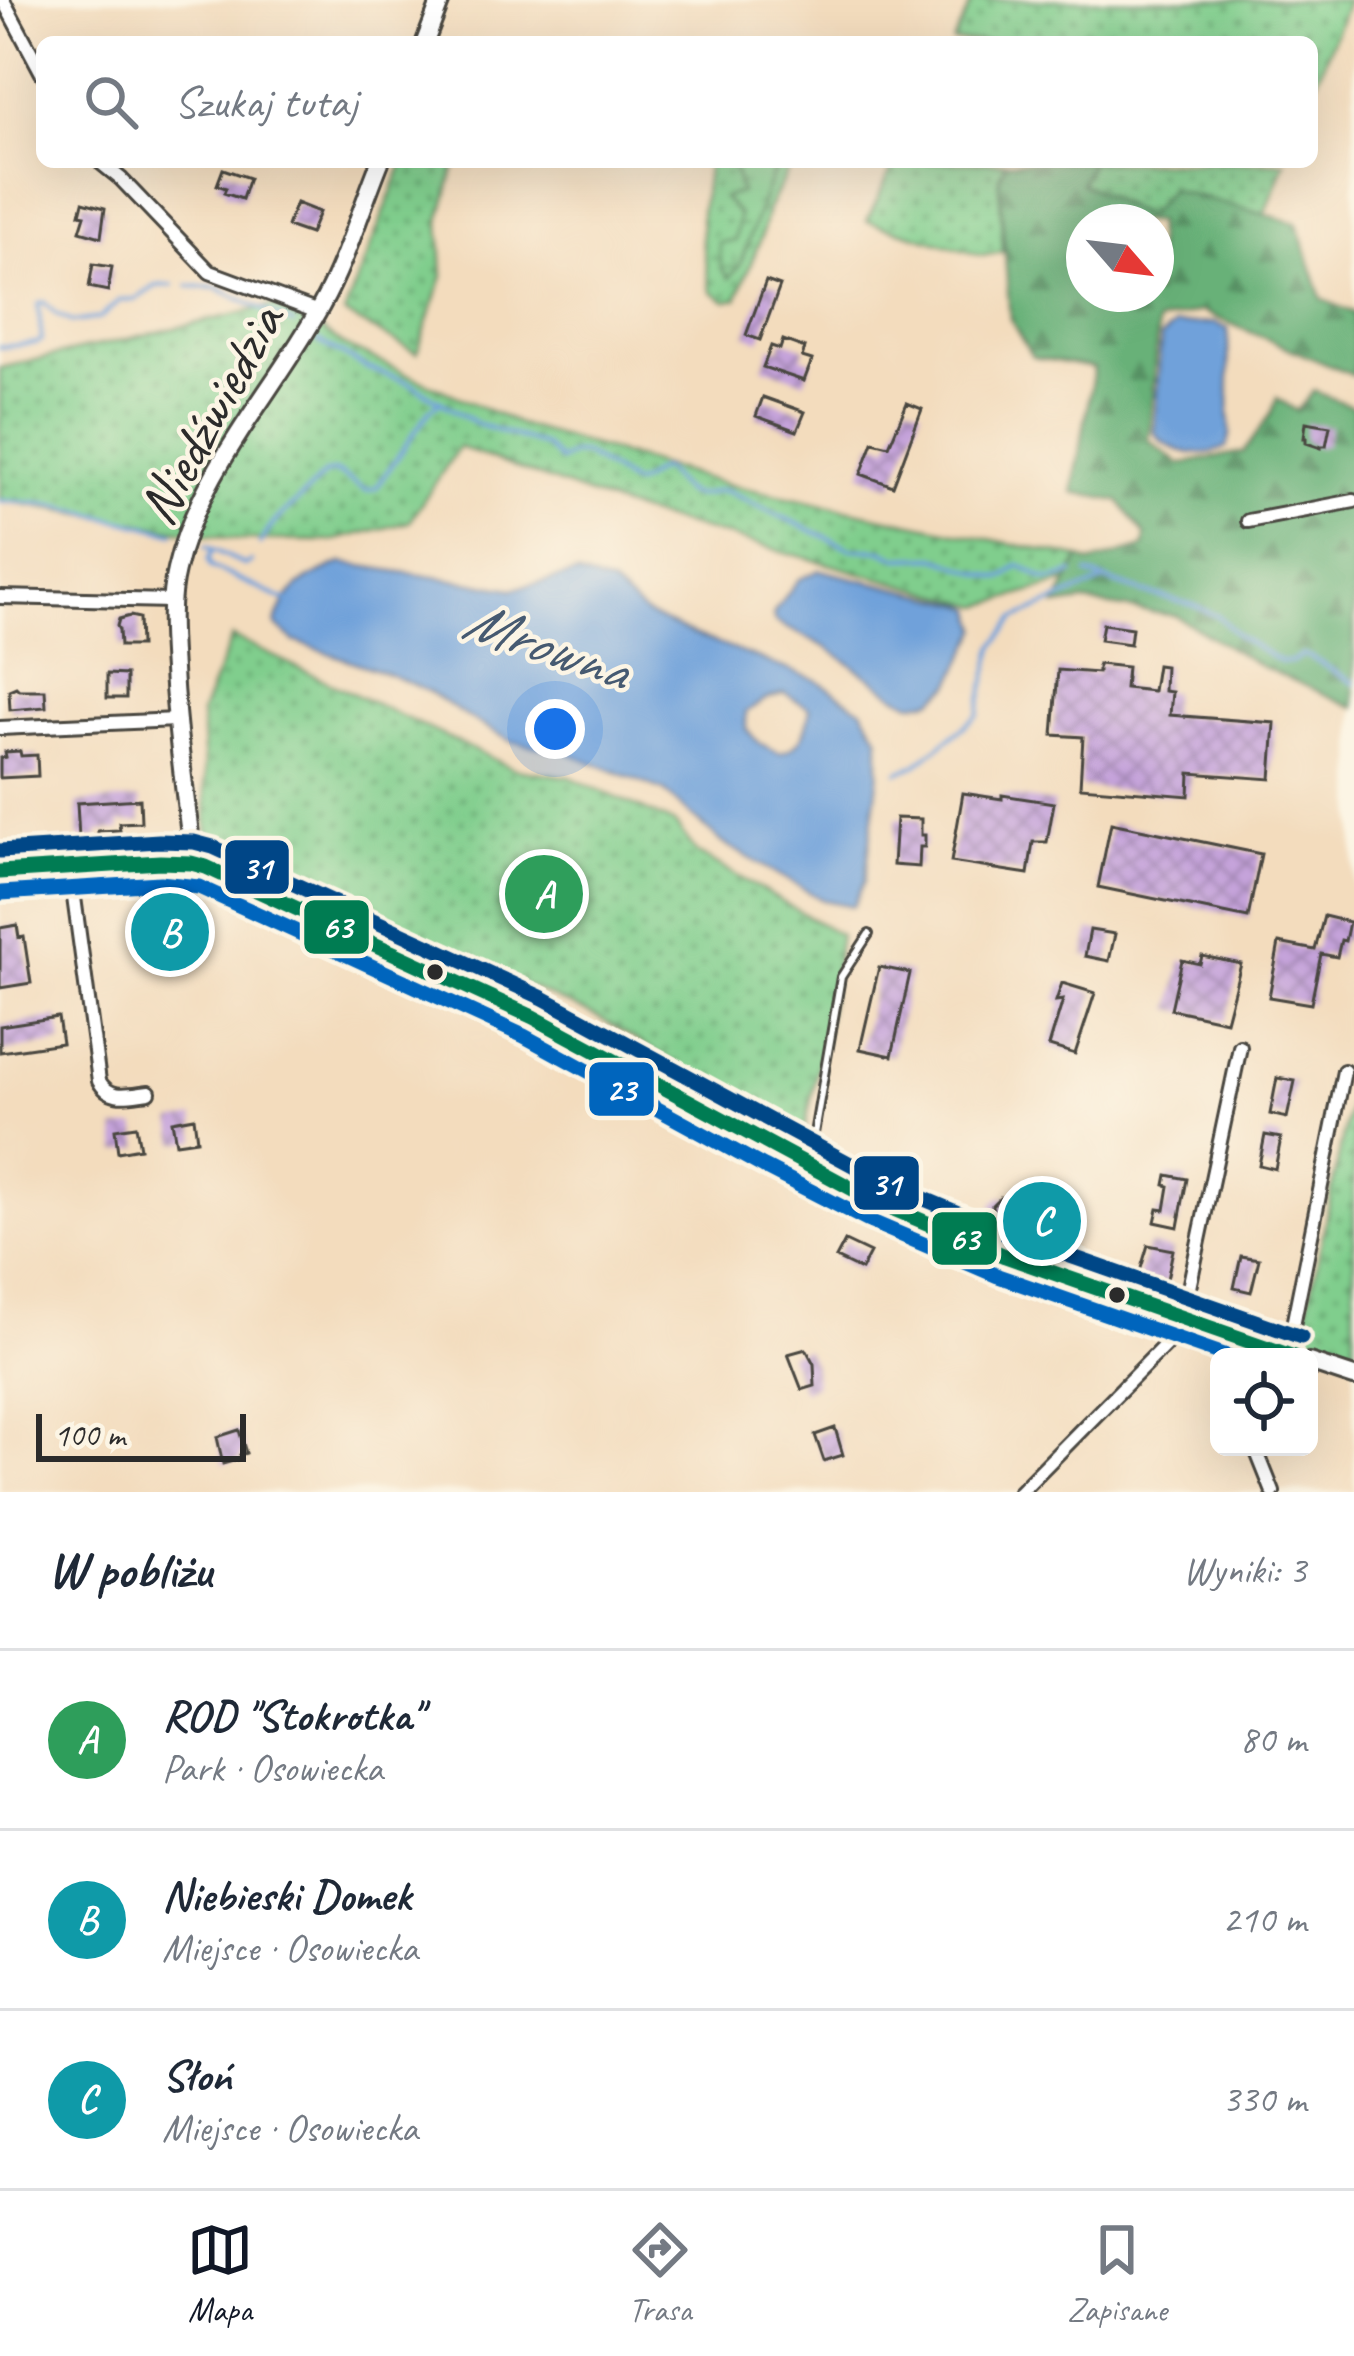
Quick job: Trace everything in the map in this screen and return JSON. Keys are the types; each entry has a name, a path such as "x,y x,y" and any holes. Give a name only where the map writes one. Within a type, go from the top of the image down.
{"street":[{"path":"3,0 36,62"},
{"path":"427,36 441,0"},
{"path":"107,168 210,272 318,312"},
{"name":"Niedźwiedzia","path":"191,863 176,720 171,601 176,569 211,482 318,312 378,168"},
{"path":"1248,521 1354,501"},
{"path":"0,597 171,601"},
{"path":"0,728 176,720"},
{"path":"0,872 191,863 227,876 533,1018 874,1201 963,1239 1182,1318 1242,1348"},
{"path":"70,868 99,1081 113,1094 148,1092"},
{"path":"1020,1492 1175,1335 1240,1047"},
{"path":"1292,1348 1344,1071"},
{"path":"1318,1365 1354,1377"},
{"path":"1259,1456 1273,1492"}],"lane":[{"path":"803,1165 811,1151 841,977 869,934"}],"green space":[{"path":"973,0 1348,0 1318,78 1318,36 956,36"},
{"path":"402,168 454,168 440,221 443,276 417,353 344,314"},
{"path":"707,168 790,168 768,209 737,299 726,301 711,291 701,212"},
{"path":"733,168 774,168 740,265 729,278 721,267 719,242 735,241 739,215 723,198 741,192"},
{"path":"892,168 1003,168 999,178 1003,252 982,256 867,221"},
{"path":"1003,168 1088,168 1081,183 1121,204 1066,204 1066,312 1174,312 1174,204 1157,204 1170,189 1297,223 1322,299 1354,313 1354,376 1201,311 1158,322 1149,441 1180,464 1244,452 1277,398 1297,411 1314,391 1354,407 1354,707 1260,666 1176,616 1084,602 1056,606 1080,558 1090,563 1144,547 1145,535 1119,501 1073,492 1094,368 1032,357 1010,319 999,178"},
{"path":"1088,168 1283,168 1265,215 1170,189 1158,204 1122,204 1081,183"},
{"path":"285,303 345,346 521,425 725,484 1080,558 1067,582 981,606 625,508 459,447 409,522 331,541 238,540 0,500 0,368"},
{"path":"232,637 515,769 570,777 675,824 697,853 840,935 803,1138 599,1018 208,845 201,713"},
{"path":"1354,1081 1354,1352 1306,1337 1304,1326"}],"water":[{"path":"1215,323 1228,329 1230,436 1227,447 1218,451 1188,452 1154,432 1161,337 1175,325"},
{"path":"342,563 513,589 576,574 611,585 645,614 817,680 863,710 879,738 879,772 865,880 853,906 823,900 723,843 664,791 569,753 511,741 429,692 294,641 276,625 285,602 300,585","holes":["784,693 810,708 802,736 780,753 759,743 746,729 746,712"]},
{"path":"820,570 975,609 979,629 951,685 932,700 912,703 828,648 775,622 775,611 798,580"}],"building":[{"path":"223,169 249,178 242,199 217,185"},
{"path":"83,202 105,208 101,237 80,231"},
{"path":"296,203 319,212 310,234 287,226"},
{"path":"93,264 112,267 108,291 89,287"},
{"path":"766,281 780,286 760,340 746,335"},
{"path":"783,340 805,348 802,357 812,360 804,381 763,367 771,346 780,349"},
{"path":"763,397 805,412 797,431 756,416"},
{"path":"907,403 922,409 893,486 861,474 873,442 889,446"},
{"path":"1306,422 1330,426 1326,446 1306,443"},
{"path":"139,618 140,646 120,646 119,619"},
{"path":"1103,624 1132,628 1130,644 1100,640"},
{"path":"1098,664 1127,667 1125,688 1153,691 1157,665 1165,666 1164,691 1172,692 1170,715 1275,723 1271,779 1190,773 1189,796 1080,787 1083,737 1053,735 1058,670 1098,673"},
{"path":"107,674 126,675 126,698 107,698"},
{"path":"9,690 45,690 46,707 10,710"},
{"path":"20,751 21,756 37,755 38,776 0,778 0,758 6,757 5,752"},
{"path":"963,793 1054,803 1047,842 1033,842 1028,874 951,862"},
{"path":"140,799 141,822 119,823 120,830 98,831 98,838 79,838 77,803"},
{"path":"896,818 921,819 925,847 920,847 919,867 893,865"},
{"path":"1111,823 1261,854 1248,918 1098,887"},
{"path":"167,916 167,922 185,921 187,953 156,955 153,917"},
{"path":"1324,916 1349,922 1337,957 1321,954 1311,1004 1269,997 1279,943 1315,950"},
{"path":"17,925 19,938 24,937 31,983 0,988 0,928"},
{"path":"1090,930 1115,934 1109,961 1085,956"},
{"path":"1202,956 1241,964 1226,1021 1171,1009 1182,960 1200,964"},
{"path":"879,967 910,973 892,1056 860,1049"},
{"path":"1062,983 1095,993 1075,1054 1049,1046 1063,1000 1056,1001"},
{"path":"58,1017 62,1043 0,1052 0,1026"},
{"path":"1277,1078 1295,1081 1287,1118 1270,1114"},
{"path":"194,1117 197,1140 176,1143 172,1121"},
{"path":"136,1126 140,1148 118,1152 115,1129"},
{"path":"1265,1135 1281,1138 1275,1169 1259,1165"},
{"path":"1167,1175 1187,1179 1178,1227 1155,1222 1158,1209 1165,1210"},
{"path":"1000,1197 1039,1210 1031,1221 1016,1223 993,1213 992,1205"},
{"path":"845,1241 870,1253 861,1270 836,1258"},
{"path":"1148,1245 1173,1250 1166,1284 1138,1278"},
{"path":"1241,1256 1259,1259 1251,1292 1234,1288"},
{"path":"806,1349 814,1364 815,1386 802,1390 788,1354"},
{"path":"835,1428 843,1455 824,1461 815,1435"},
{"path":"239,1430 246,1453 223,1464 217,1437"}],"waterway":[{"name":"Mrowna","path":"0,347 42,340 38,304 44,302 73,322 100,318 120,300 136,299 156,286 173,285"},
{"name":"Mrowna","path":"188,286 217,288 293,324"},
{"name":"Mrowna","path":"318,341 367,368 408,382 477,424 545,446 560,461 584,454 633,484 664,469 686,492 728,492 852,549 882,550 899,558 936,557 999,578 1019,565 1049,580 1073,573"},
{"name":"Mrowna","path":"260,544 279,517 326,473 336,472 366,490 376,488 441,401"},
{"name":"Mrowna","path":"0,501 49,504 174,533"},
{"name":"Mrowna","path":"206,546 245,565 251,562"},
{"name":"Mrowna","path":"213,549 208,560 211,567 287,601"},
{"name":"Mrowna","path":"1088,574 1193,605 1219,617 1239,637 1281,662 1310,657 1354,683"},
{"name":"Mrowna","path":"898,772 917,764 978,715 994,647 1015,619 1105,580"}],"transit line":[{"name":"31","path":"0,851 159,841 213,847 543,998 884,1182 1013,1236 1301,1337"},
{"name":"63","path":"0,872 160,862 206,867 533,1017 875,1201 1005,1256 1268,1348"},
{"name":"23","path":"1,893 160,883 199,887 524,1036 867,1220 998,1276 1210,1350"}],"place":[{"name":"ROD \"Stokrotka\"","path":"544,894"},
{"name":"Niebieski Domek","path":"170,932"},
{"name":"Słoń","path":"1042,1221"}]}
